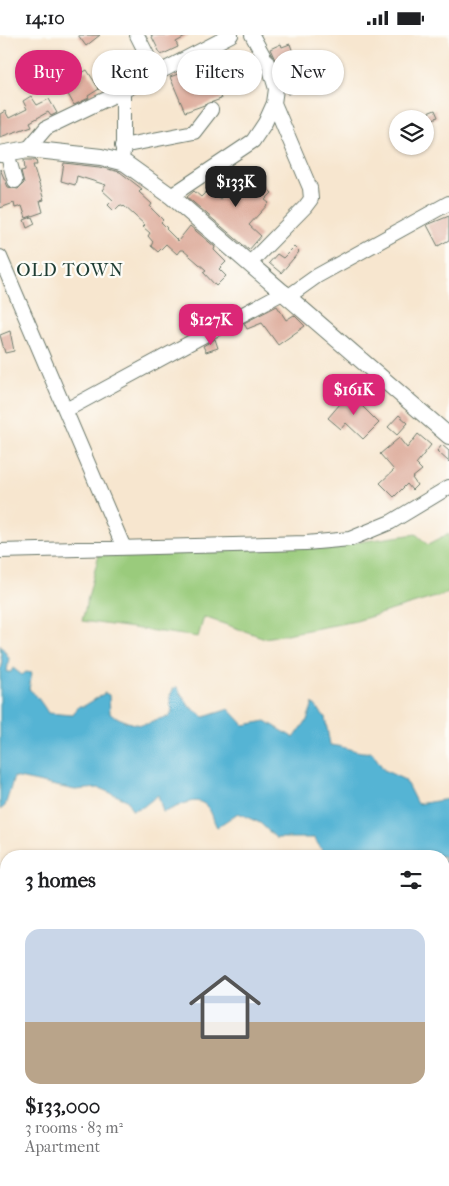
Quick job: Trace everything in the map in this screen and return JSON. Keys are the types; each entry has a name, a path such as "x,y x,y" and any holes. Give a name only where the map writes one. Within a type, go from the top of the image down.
{"main road":[{"path":"3,153 28,149 101,157 125,163 171,196 449,436"}],"street":[{"path":"137,35 144,50"},
{"path":"167,67 230,35"},
{"path":"171,196 253,141 265,123 274,103 276,89 269,66 252,35"},
{"path":"28,149 46,128 115,95"},
{"path":"123,95 122,146 125,163"},
{"path":"250,263 311,199 310,188 274,103"},
{"path":"122,146 194,131 211,110"},
{"path":"3,153 15,181"},
{"path":"66,411 286,294 449,203"},
{"path":"0,257 124,549"},
{"path":"0,551 306,543 350,539 391,522 449,487"}],"green space":[{"path":"416,534 428,545 449,534 449,593 356,621 265,638 204,617 198,637 82,621 100,550 344,544"}],"water":[{"path":"0,644 9,658 7,672 11,672 13,668 22,675 26,672 32,673 29,689 42,703 48,713 73,715 79,706 84,706 105,693 109,695 110,713 122,720 142,725 169,717 172,711 171,695 176,686 189,706 204,717 229,709 244,725 266,721 294,738 307,720 313,703 325,717 330,745 361,752 372,752 384,770 405,780 417,804 449,799 449,850 322,850 314,838 276,838 260,823 238,813 217,827 208,808 198,801 192,801 163,812 158,795 143,807 132,810 127,800 99,788 75,790 14,777 5,806 0,810 0,670 2,666"}],"building":[{"path":"78,35 100,35 86,46"},
{"path":"151,35 189,35 176,42 178,47 167,52 167,50 158,50"},
{"path":"281,44 282,47 290,44 292,50 272,50 272,53 270,49"},
{"path":"87,70 92,78 92,93 88,96 89,98 74,105 68,95 82,95 82,73"},
{"path":"177,74 177,93 170,77"},
{"path":"178,95 220,95 221,99 185,112"},
{"path":"31,96 37,105 49,99 57,113 51,116 48,112 30,122 32,126 0,137 0,114 5,111 9,118 27,109 23,101"},
{"path":"434,110 438,117 434,119"},
{"path":"24,160 36,160 37,165 33,165 44,200 40,201 43,212 26,218 22,206 15,208 14,203 0,208 0,169 8,187 18,189 24,183 21,171 25,170"},
{"path":"64,163 99,167 120,172 142,189 139,192 152,204 150,207 163,220 161,222 166,229 178,241 190,226 215,247 214,250 226,262 219,269 226,276 216,286 203,272 206,270 183,250 180,250 177,254 166,244 158,252 151,246 153,242 148,236 150,233 143,227 145,225 124,206 120,205 114,211 108,205 113,200 102,190 106,185 77,176 75,185 61,181"},
{"path":"248,171 272,193 265,200 269,203 249,225 261,236 249,250 187,197 194,191 201,197 209,189 220,199 239,177 241,179"},
{"path":"449,216 449,240 438,246 427,225"},
{"path":"32,217 35,224 27,228 24,220"},
{"path":"294,247 299,252 281,273 269,263 277,254 283,258"},
{"path":"277,306 286,320 294,315 305,326 278,345 262,323 247,329 244,323"},
{"path":"10,331 14,351 5,353 0,335"},
{"path":"215,339 218,348 206,352 203,346"},
{"path":"352,390 365,401 361,405 379,423 363,439 346,423 341,429 328,418"},
{"path":"399,415 408,423 397,435 388,427"},
{"path":"418,434 431,445 416,464 422,470 412,478 417,485 412,490 407,484 394,497 380,483 394,470 380,454 399,438 407,448"},
{"path":"442,445 449,451 449,462 437,451"}],"district":[{"name":"OLD TOWN","path":"70,270"}]}
